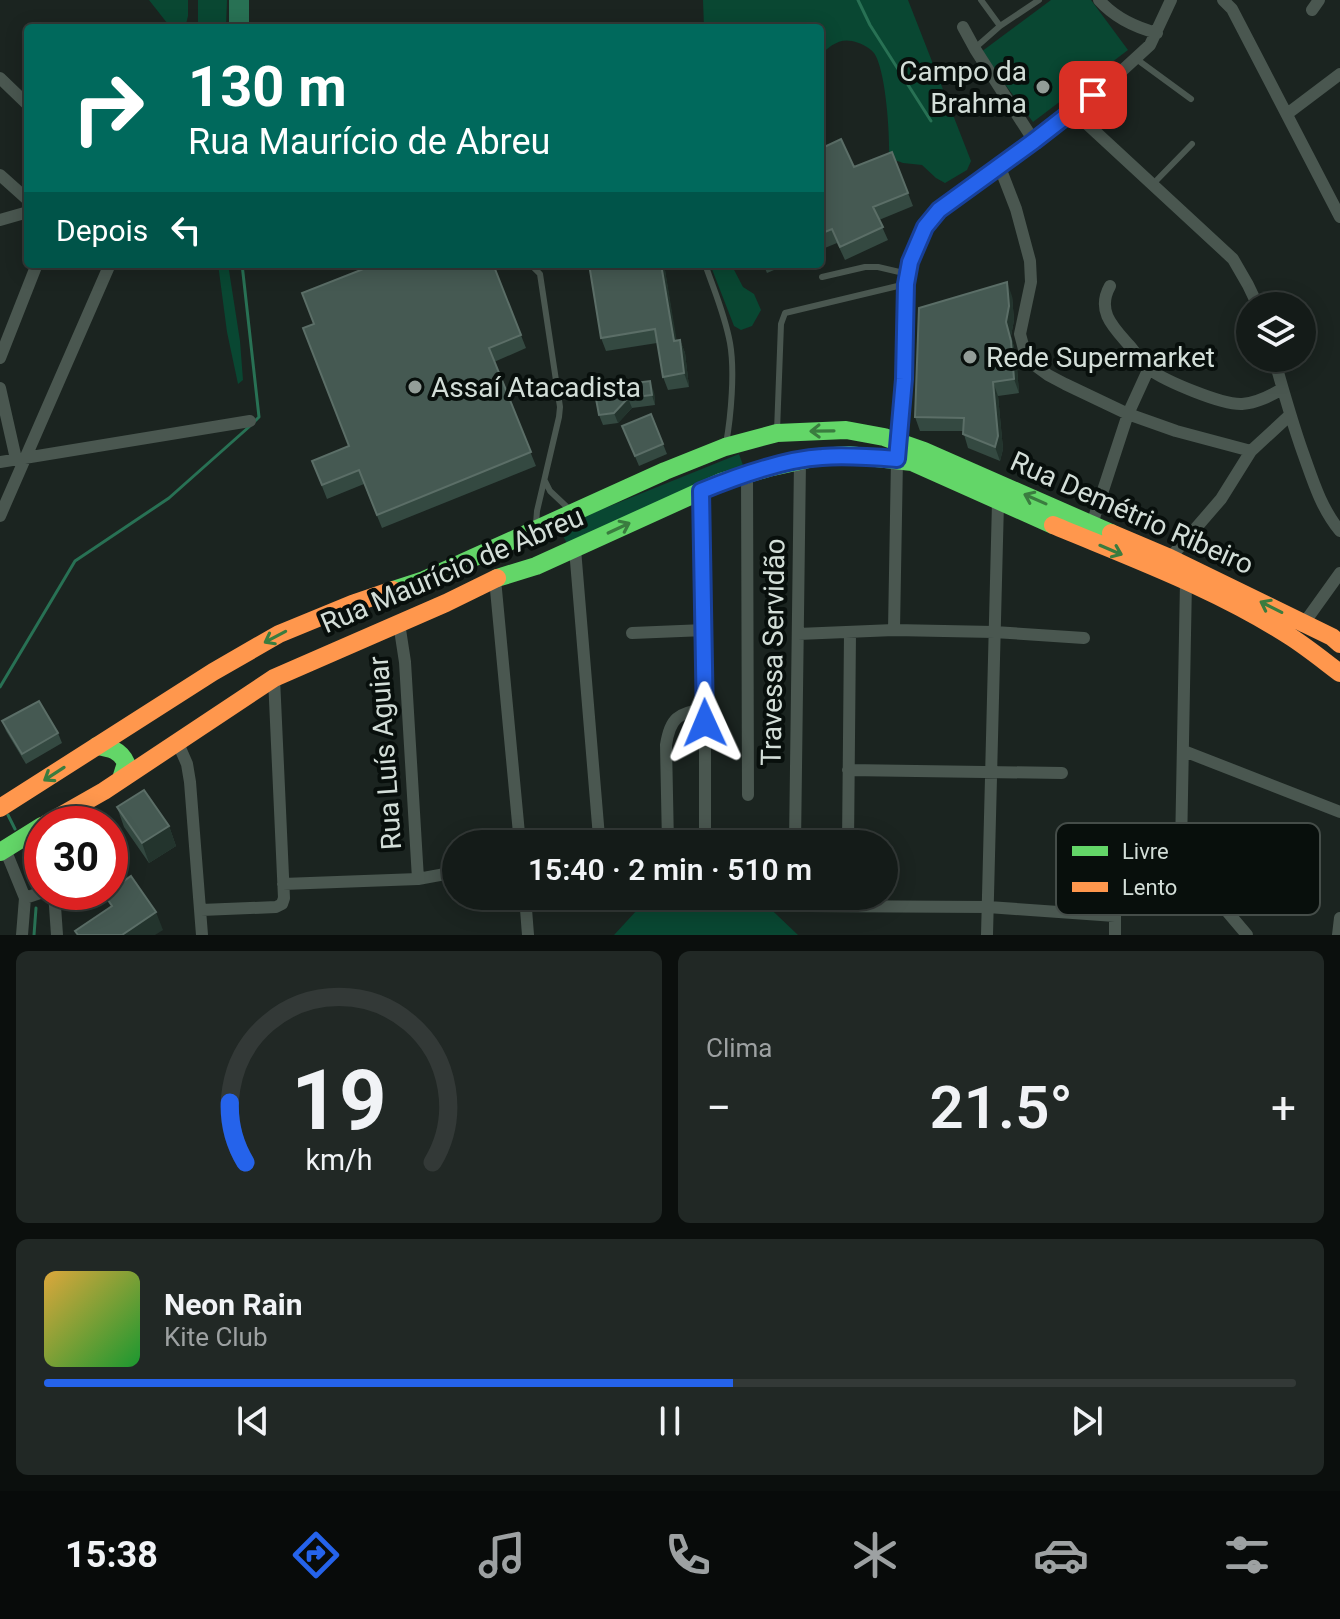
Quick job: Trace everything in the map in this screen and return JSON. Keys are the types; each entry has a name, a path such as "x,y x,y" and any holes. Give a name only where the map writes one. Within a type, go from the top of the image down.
{"main road":[{"path":"0,808 213,672 279,634 424,580 665,471 725,447 777,433 846,430 884,437 902,454 998,502 1186,581 1261,619 1298,630 1340,673"},
{"name":"Rua Demétrio Ribeiro","path":"902,454 924,451 1170,558 1298,630 1332,637 1340,644"},
{"name":"Rua Maurício de Abreu","path":"76,806 274,678 495,579 575,549 701,491 747,474 818,457 902,454"},
{"path":"373,597 385,600 400,622 406,612 401,605 406,586"},
{"path":"97,746 115,748 120,753 126,763 121,779"},
{"name":"Rua Maurício de Abreu","path":"3,850 24,837"}],"street":[{"path":"1099,0 1109,11 1131,24 1157,33"},
{"path":"894,630 907,279 918,243 939,210 1073,111 1150,45 1171,0"},
{"path":"1223,0 1232,9 1340,217"},
{"path":"963,27 1034,141"},
{"path":"1287,114 1340,74"},
{"path":"0,78 24,101"},
{"path":"1073,111 1233,259 1251,292"},
{"path":"999,165 1016,209 1030,261 1031,282 1020,334 1025,353 1033,364 1048,375 1128,414 1176,431 1251,451"},
{"path":"0,175 24,196"},
{"path":"0,220 24,213"},
{"path":"0,358 35,268"},
{"path":"0,516 21,459 108,268"},
{"path":"1110,286 1105,297 1106,313 1112,325 1149,368 1171,381 1234,403 1249,403 1282,389"},
{"path":"1092,524 1128,414 1149,368"},
{"path":"1278,372 1313,483 1327,515 1340,531"},
{"path":"0,388 21,459"},
{"path":"1170,558 1221,499 1251,451 1290,415"},
{"path":"0,462 250,421"},
{"name":"Travessa Servidão","path":"795,830 800,461"},
{"path":"747,474 748,795"},
{"path":"701,491 705,630 705,830"},
{"path":"987,935 998,502"},
{"path":"575,549 598,830"},
{"path":"1298,630 1340,573"},
{"path":"495,579 519,830"},
{"path":"1182,823 1186,581"},
{"name":"Rua Luís Aguiar","path":"400,622 418,879"},
{"path":"632,633 705,630"},
{"path":"798,634 894,630 1084,638"},
{"path":"848,830 850,633"},
{"path":"201,910 276,907 282,904 284,898 274,678"},
{"path":"668,830 668,730 680,715 704,709"},
{"path":"177,741 187,764 190,782 202,935"},
{"path":"1184,751 1340,812"},
{"path":"848,770 1062,773"},
{"path":"3,850 24,896"},
{"path":"283,884 418,879 442,875"},
{"path":"898,904 1056,912"},
{"path":"22,935 24,910"},
{"path":"55,910 57,935"},
{"path":"526,910 528,935"},
{"path":"1101,915 1115,916 1115,935"},
{"path":"1230,915 1247,935"},
{"path":"1338,935 1340,918"}],"lane":[{"path":"981,0 1000,26"},
{"path":"975,49 1000,26 1039,0"},
{"path":"1135,58 1191,99"},
{"path":"1153,184 1192,144"},
{"path":"822,277 878,267 907,279"},
{"path":"534,268 540,274 560,407 537,511 536,530"},
{"path":"706,268 731,350 732,379 725,447"},
{"path":"777,433 780,337 785,313 907,279"},
{"path":"545,481 550,491 567,508 582,510"}],"green space":[{"path":"149,0 188,0 186,24 168,24"},
{"path":"198,0 227,0 226,24 198,24"},
{"path":"703,0 908,0 971,161 967,170 945,183 922,165 889,158 882,73 874,53 867,47 843,41 824,52 824,24 704,24"},
{"name":"Campo da Brahma","path":"1051,0 1091,0 1128,50 1033,122 981,52"},
{"path":"219,268 229,268 240,341 243,380 238,384"},
{"path":"712,268 733,268 743,287 754,294 761,310 752,326 741,330 734,326"},
{"path":"739,454 744,468 569,547 558,527"},
{"path":"637,910 772,910 798,935 614,935"}],"building":[{"path":"841,139 854,167 892,152 908,193 873,207 883,227 840,247 832,229 824,232 824,147"},
{"name":"Assaí Atacadista","path":"366,268 495,268 521,335 489,348 531,452 377,515 359,470 322,485 312,461 349,446 303,328 314,324 302,293"},
{"path":"590,268 662,268 674,341 680,340 684,373 663,377 655,329 601,338"},
{"name":"Rede Supermarket","path":"1007,282 1009,306 1006,322 1014,379 993,382 998,436 995,447 963,434 964,418 915,417 919,308"},
{"path":"650,381 652,395 628,398 614,413 599,415 594,388"},
{"path":"651,414 663,444 635,456 622,426"},
{"path":"39,701 58,733 22,754 2,721"},
{"path":"144,790 169,826 142,843 128,823 128,806 119,806"},
{"path":"131,876 156,912 122,935 78,935 75,931 106,910 128,910 128,878"}],"waterway":[{"path":"239,0 239,24"},
{"path":"858,0 870,25 931,121"},
{"path":"242,268 259,417 255,421"},
{"path":"0,687 75,561 169,498 250,426"},
{"path":"8,815 15,829"},
{"path":"34,935 36,910"}],"traffic: fast":[{"path":"393,590 424,580 665,471 725,447 777,433 846,430 884,437 924,451 1111,533"},
{"path":"497,578 536,566 721,482 818,457 849,455 912,462 1053,525"},
{"path":"97,746 114,750 124,759 126,763 121,779"},
{"path":"0,852 24,837"}],"traffic: slow":[{"path":"1053,525 1235,604 1291,637 1340,673"},
{"path":"1111,533 1170,558 1332,637 1340,644"},
{"path":"78,806 274,678 497,578"},
{"path":"0,808 213,672 279,634 393,590"}],"place":[{"name":"Campo da Brahma","path":"1043,87"},
{"name":"Rede Supermarket","path":"970,357"},
{"name":"Assaí Atacadista","path":"415,387"}],"route":[{"path":"705,723 701,491 747,474 818,457 849,455 897,459 904,379 906,284 910,262 925,227 939,210 1093,95"}]}
